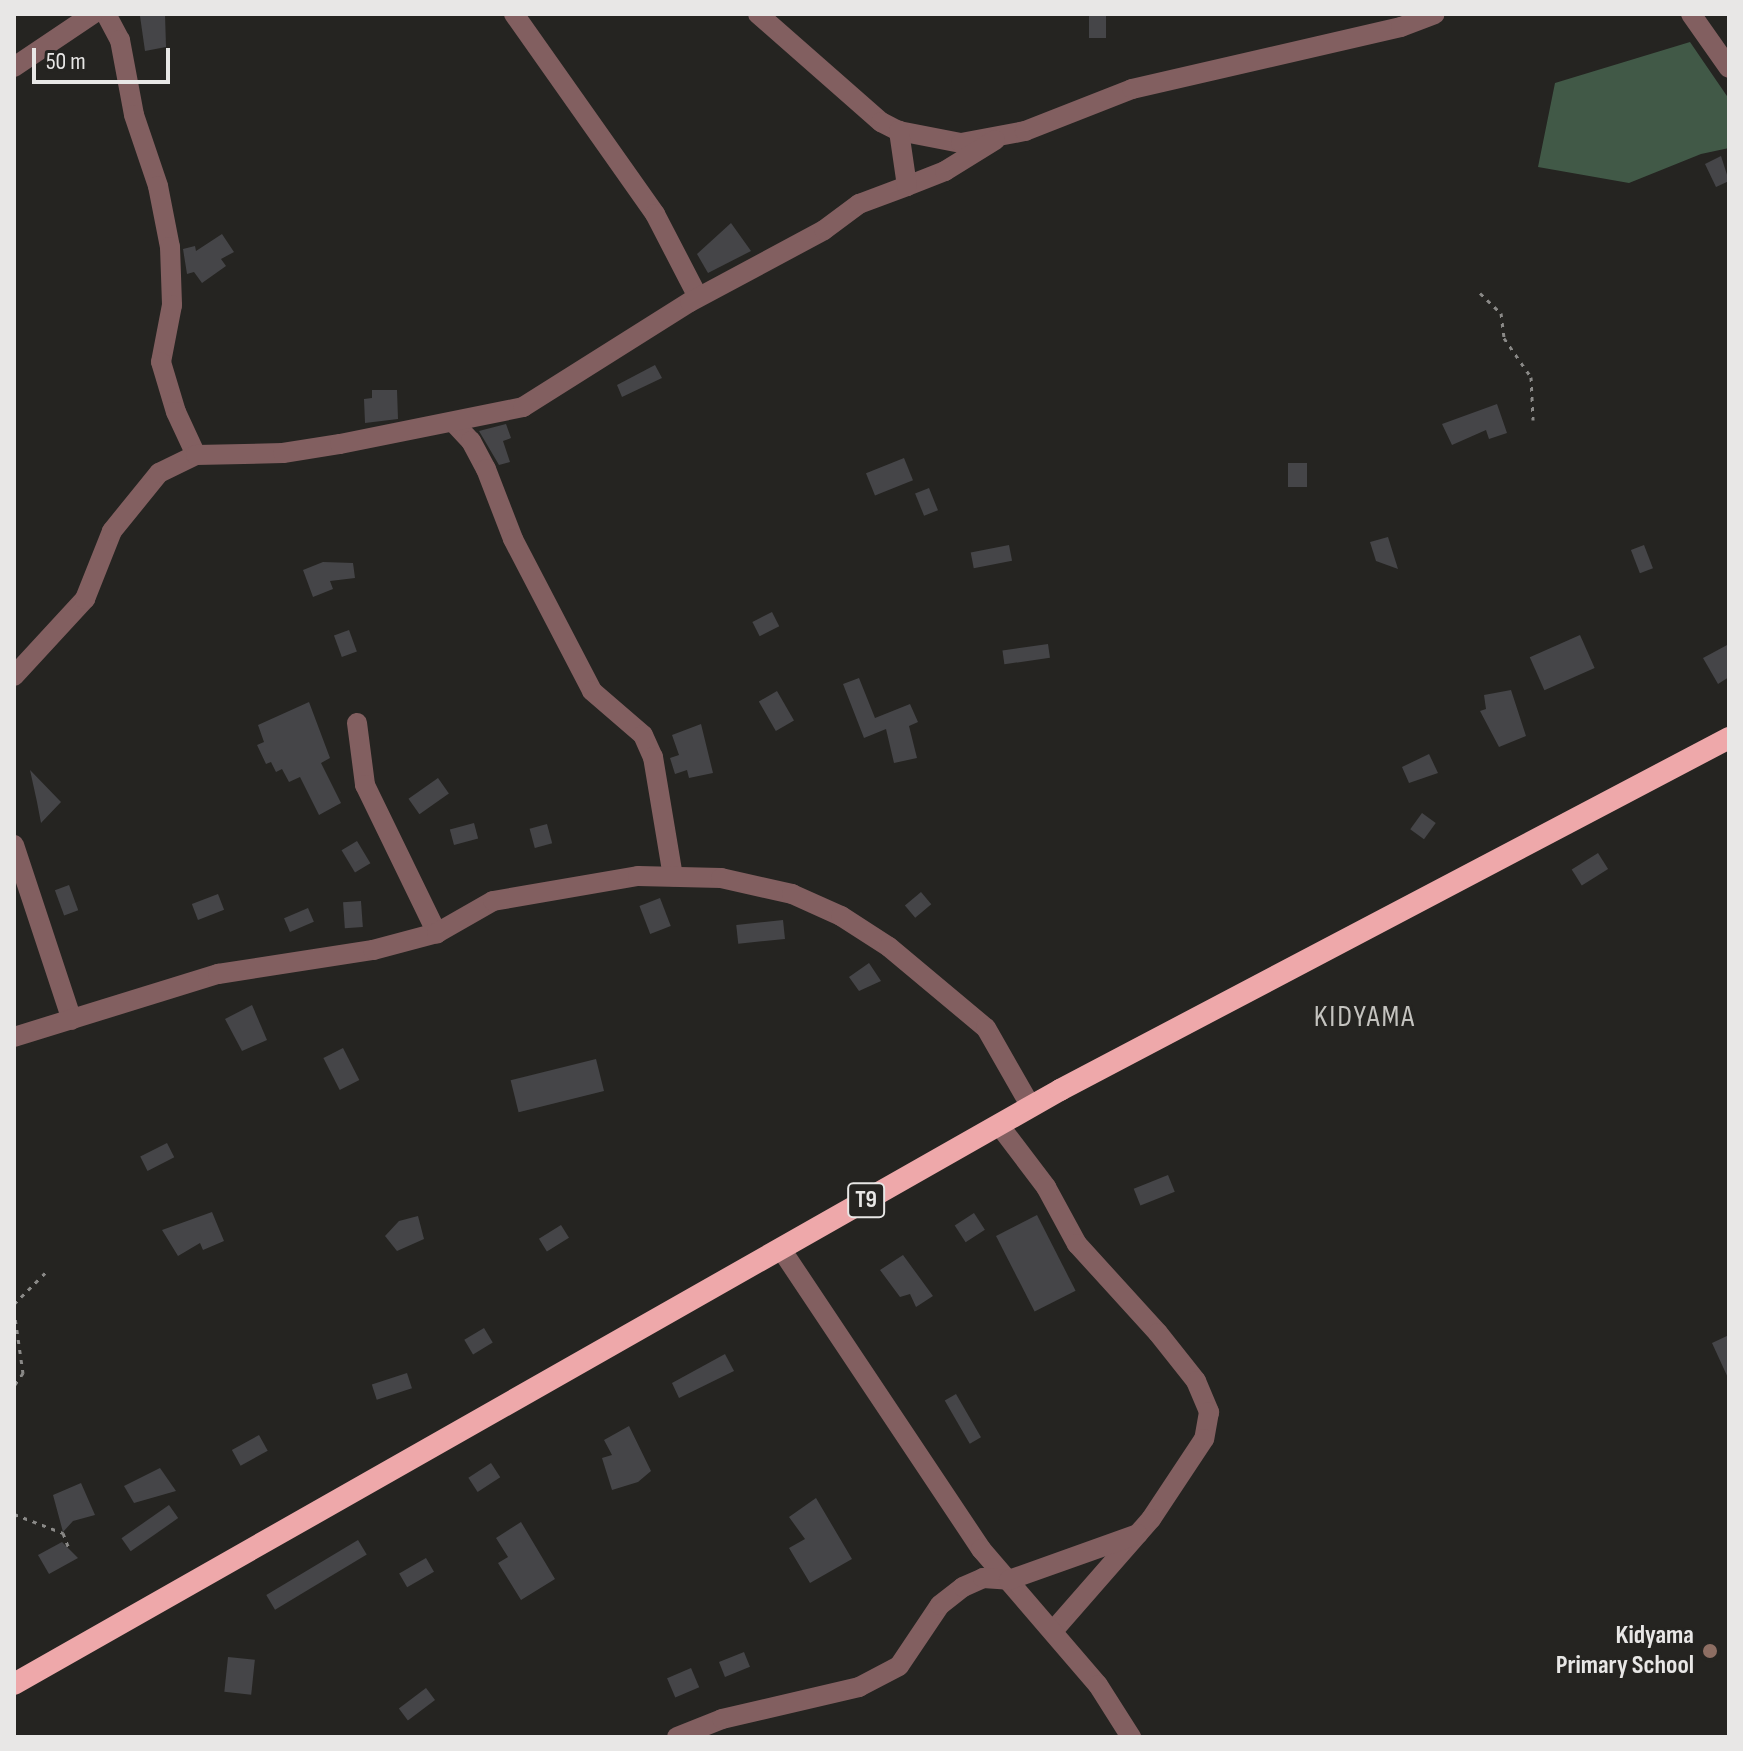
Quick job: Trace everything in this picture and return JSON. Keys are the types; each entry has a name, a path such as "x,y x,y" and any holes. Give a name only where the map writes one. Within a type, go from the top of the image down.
{"highway":[{"name":"T9","path":"14,1684 1031,1107 1729,738"}],"street":[{"path":"14,67 93,14"},
{"path":"106,14 120,40 134,115 158,186 170,247 172,305 161,362 196,455"},
{"path":"514,14 655,214 698,297"},
{"path":"758,14 808,62 899,131 961,143 1003,135 1132,89 1401,27 1435,14"},
{"path":"1691,14 1729,68"},
{"path":"899,131 907,186"},
{"path":"14,676 85,599 112,531 159,473 196,455 283,453 523,407 698,297 824,230 859,204 945,171 1003,135"},
{"path":"453,422 471,441 486,469 513,539 592,691 643,735 653,757 673,876"},
{"path":"357,723 365,785 437,933"},
{"path":"14,845 72,1020"},
{"path":"14,1037 218,974 373,950 437,933 493,901 638,876 721,878 792,894 853,924 986,1028 1031,1107"},
{"path":"999,1125 1046,1187 1077,1244 1158,1333 1196,1381 1209,1412 1204,1439 1138,1534 1053,1631"},
{"path":"781,1249 921,1463 1009,1580 1098,1685 1131,1737"},
{"path":"677,1737 722,1719 859,1687 899,1666 940,1605 963,1587 983,1578 1009,1580 1138,1534"}],"path":[{"path":"1480,293 1501,313 1504,338 1531,377 1533,420"},
{"path":"14,1304 45,1273"},
{"path":"14,1310 23,1373 14,1386"},
{"path":"14,1514 63,1533 69,1549"}],"green space":[{"path":"1690,42 1729,99 1729,148 1701,154 1629,183 1538,167 1555,83"}],"building":[{"path":"165,14 166,47 145,51 140,16"},
{"path":"1089,14 1106,14 1106,38 1089,38"},
{"path":"1721,156 1729,181 1716,187 1705,164"},
{"path":"731,223 751,251 708,273 697,254"},
{"path":"222,234 234,252 221,259 226,266 202,283 194,272 187,274 183,249 195,246 196,251"},
{"path":"655,365 662,378 622,397 617,385"},
{"path":"372,390 397,390 398,419 365,423 364,399 372,398"},
{"path":"1497,404 1507,433 1489,439 1486,430 1452,445 1442,424"},
{"path":"506,424 511,438 503,441 510,462 499,465 479,431"},
{"path":"904,458 913,480 875,496 866,473"},
{"path":"1288,463 1307,463 1307,487 1288,487"},
{"path":"929,488 938,510 924,516 915,494"},
{"path":"1388,537 1398,569 1376,561 1370,542"},
{"path":"1009,545 1012,561 974,568 971,552"},
{"path":"1644,545 1653,568 1640,573 1631,550"},
{"path":"323,562 353,563 355,578 330,581 333,589 313,597 303,570"},
{"path":"772,612 779,626 760,636 752,622"},
{"path":"349,630 357,652 342,657 334,635"},
{"path":"1580,635 1595,668 1544,690 1530,657"},
{"path":"1048,644 1050,658 1004,664 1002,650"},
{"path":"1729,644 1729,677 1718,684 1703,658"},
{"path":"859,678 875,718 910,704 918,722 909,726 917,758 894,763 886,729 864,738 843,684"},
{"path":"1511,690 1526,736 1499,747 1480,711 1486,709 1484,695"},
{"path":"777,691 794,720 776,731 759,702"},
{"path":"309,702 330,758 321,763 341,803 319,815 300,777 289,782 282,769 276,772 271,762 266,764 257,745 264,742 258,725"},
{"path":"701,724 713,773 689,778 687,770 675,774 670,758 679,755 672,735"},
{"path":"1429,754 1438,773 1409,783 1402,767"},
{"path":"30,770 61,802 41,823 37,802"},
{"path":"438,778 449,794 419,814 409,799"},
{"path":"1422,813 1436,823 1424,839 1410,829"},
{"path":"474,823 478,838 454,845 450,829"},
{"path":"547,824 552,843 535,848 530,829"},
{"path":"357,841 370,863 355,873 342,850"},
{"path":"1598,853 1608,869 1582,886 1572,869"},
{"path":"69,885 78,910 64,916 55,890"},
{"path":"921,892 931,904 915,918 905,905"},
{"path":"218,894 224,910 198,920 192,904"},
{"path":"660,898 671,926 650,934 639,906"},
{"path":"361,901 363,927 345,928 343,902"},
{"path":"308,908 314,922 290,932 284,918"},
{"path":"783,920 785,939 738,944 736,925"},
{"path":"869,963 881,981 859,991 849,977"},
{"path":"252,1005 267,1040 242,1051 225,1019"},
{"path":"343,1048 359,1080 340,1090 323,1058"},
{"path":"596,1059 604,1091 519,1112 511,1080"},
{"path":"167,1143 174,1157 148,1171 140,1157"},
{"path":"1168,1175 1175,1192 1140,1206 1134,1189"},
{"path":"212,1212 224,1241 203,1250 200,1243 178,1256 162,1230"},
{"path":"974,1213 985,1230 966,1242 955,1226"},
{"path":"1037,1215 1076,1291 1035,1312 996,1236"},
{"path":"418,1216 424,1239 397,1251 385,1236 399,1221"},
{"path":"561,1225 569,1238 547,1251 539,1239"},
{"path":"903,1255 933,1296 916,1307 910,1294 900,1297 880,1270"},
{"path":"484,1328 493,1343 473,1354 464,1340"},
{"path":"1729,1335 1729,1380 1712,1343"},
{"path":"725,1354 734,1371 679,1398 672,1383"},
{"path":"407,1373 412,1388 377,1400 372,1384"},
{"path":"956,1394 981,1437 970,1444 945,1400"},
{"path":"629,1426 651,1471 638,1482 612,1490 602,1458 612,1455 604,1440"},
{"path":"259,1435 268,1451 241,1466 232,1450"},
{"path":"491,1463 500,1477 478,1492 468,1478"},
{"path":"160,1468 176,1491 134,1503 124,1486"},
{"path":"81,1483 95,1515 73,1521 63,1532 53,1495"},
{"path":"816,1498 852,1559 810,1583 789,1548 805,1539 789,1517"},
{"path":"169,1505 178,1518 131,1551 121,1538"},
{"path":"521,1522 555,1579 521,1600 498,1563 508,1557 496,1538"},
{"path":"358,1540 367,1555 275,1610 266,1595"},
{"path":"62,1542 78,1558 49,1574 38,1555"},
{"path":"426,1558 434,1572 407,1587 399,1574"},
{"path":"744,1652 750,1667 725,1677 719,1662"},
{"path":"228,1657 255,1660 251,1695 224,1692"},
{"path":"691,1668 699,1687 675,1697 667,1678"},
{"path":"426,1688 435,1700 408,1720 399,1708"}],"place":[{"name":"Kidyama Primary School","path":"1710,1651"}],"district":[{"name":"KIDYAMA","path":"1365,1017"}]}
